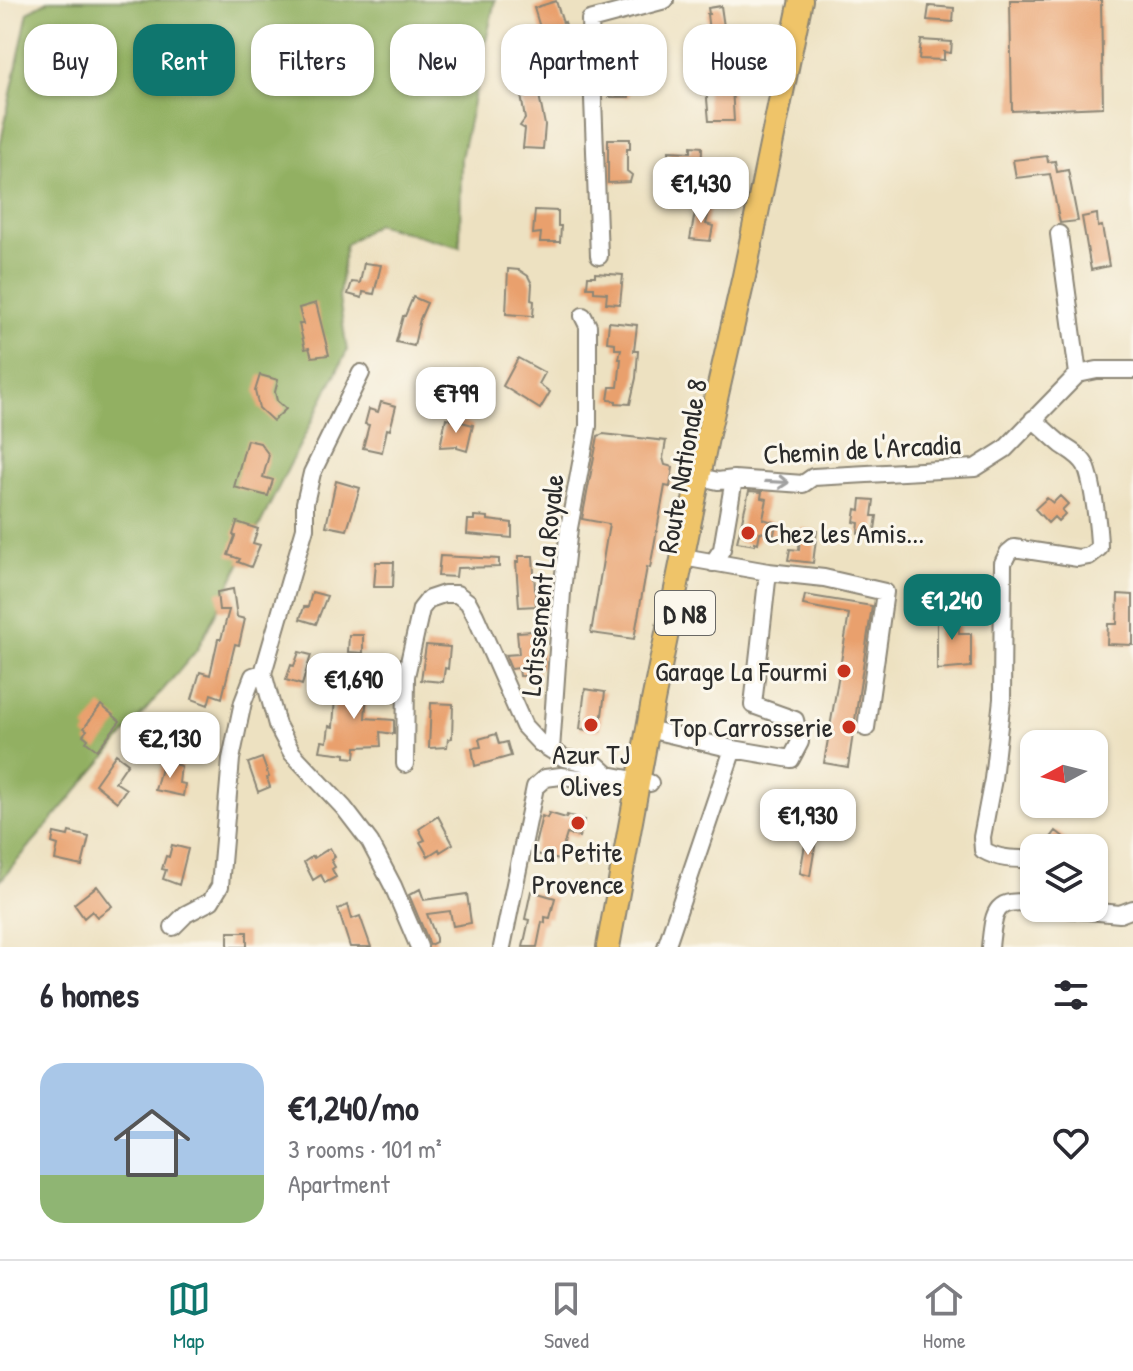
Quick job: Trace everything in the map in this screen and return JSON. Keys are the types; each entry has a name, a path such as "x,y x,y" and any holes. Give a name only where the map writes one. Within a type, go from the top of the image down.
{"main road":[{"name":"Route Nationale 8","path":"609,947 654,730 698,560 715,479 744,276 801,0"}],"street":[{"path":"599,256 590,20 665,0"},
{"path":"1059,234 1078,374 1097,370 1133,370"},
{"name":"Lotissement La Royale","path":"551,750 569,528 588,426 588,326 583,316"},
{"path":"361,373 312,473 305,503 305,528 263,673 277,725 292,753 344,808 370,842 419,947"},
{"name":"Chemin de l'Arcadia","path":"715,479 803,484 813,477 975,468 1005,449 1078,374"},
{"path":"1020,860 998,857 983,850 983,829 993,779 1002,699 1003,563 1014,548 1067,557 1089,556 1099,548 1086,466 1075,453 1033,419"},
{"path":"698,560 824,578 885,592 866,728"},
{"path":"654,730 791,759 800,742 795,720 753,705 768,572"},
{"name":"Lotissement La Royale","path":"405,764 406,676 421,609 429,599 457,594 468,602 524,726 540,743 564,758 597,765 608,775"},
{"path":"173,927 186,914 211,901 220,886 231,759 243,702 253,676 263,673"},
{"path":"666,947 733,749"},
{"path":"502,947 535,787 545,778 561,776 589,779 608,775 644,782"},
{"path":"990,947 995,914 1010,902 1020,903"},
{"path":"1108,913 1120,914 1133,909"}],"green space":[{"path":"50,0 495,0 485,46 485,24 390,24 390,96 474,96 461,158 460,247 376,224 345,245 339,298 347,351 197,650 0,881 0,146 24,31 24,96 117,96 117,24 25,24 28,12"}],"building":[{"path":"1010,0 1101,0 1103,107 1012,111"},
{"path":"556,1 566,24 539,24 534,8"},
{"path":"721,6 724,24 708,24 708,8"},
{"path":"929,6 954,8 953,22 927,20"},
{"path":"921,40 952,42 951,53 944,52 944,60 919,59"},
{"path":"521,96 539,96 545,125 543,149 523,148 525,129 520,126 525,119"},
{"path":"707,96 733,96 734,121 709,121"},
{"path":"608,139 630,139 627,171 632,175 630,182 608,183"},
{"path":"691,146 702,147 701,182 673,182 674,168 669,168 669,151 691,152"},
{"path":"1047,156 1048,162 1055,161 1057,172 1068,170 1078,221 1060,223 1050,174 1016,178 1013,160"},
{"path":"696,207 710,208 706,224 713,226 710,241 690,239"},
{"path":"535,210 558,211 560,242 540,242 541,233 533,234"},
{"path":"1097,214 1109,266 1091,270 1082,217"},
{"path":"364,263 381,265 374,294 363,292 362,298 348,294 352,282 360,283"},
{"path":"508,269 519,270 528,276 532,284 533,316 506,314"},
{"path":"595,273 623,275 620,304 606,303 607,293 594,292 594,287 587,287 588,276 595,276"},
{"path":"413,297 427,303 414,346 396,342 403,316"},
{"path":"316,303 329,355 312,357 309,348 305,349 299,308"},
{"path":"609,322 637,325 634,351 638,351 636,378 630,404 608,400 610,387 618,387 621,359 621,349 615,349 615,343 607,342"},
{"path":"518,358 545,373 539,384 550,392 540,409 503,386"},
{"path":"260,375 278,380 275,392 277,401 286,409 273,421 259,408 255,391"},
{"path":"381,402 396,406 382,452 363,448 369,425 365,424 369,409 378,412"},
{"path":"446,418 473,425 467,451 457,446 440,447"},
{"path":"598,436 666,441 663,458 665,465 673,467 670,487 665,486 634,639 591,633 609,524 582,519"},
{"path":"247,440 260,443 269,455 263,477 273,480 268,496 234,487"},
{"path":"336,481 360,488 347,530 326,526"},
{"path":"749,491 762,492 761,498 767,499 763,519 776,523 774,535 760,532 755,545 737,542"},
{"path":"1060,496 1068,504 1062,510 1065,514 1058,521 1054,517 1048,523 1035,509 1047,498 1053,503"},
{"path":"861,499 874,500 872,516 877,516 874,536 858,533 859,523 854,522"},
{"path":"474,516 512,523 512,538 467,534 468,520 474,520"},
{"path":"237,522 258,529 253,543 260,545 251,567 228,555"},
{"path":"802,528 817,531 813,563 788,560 790,549 799,550"},
{"path":"440,556 499,559 499,567 457,568 456,577 438,576"},
{"path":"519,556 533,556 536,606 519,607 516,562 519,562"},
{"path":"376,562 394,562 393,587 374,587"},
{"path":"233,589 237,617 245,619 239,645 235,644 222,698 211,694 208,705 192,699 200,672 210,675 218,639 221,639 229,610 219,610 217,592"},
{"path":"312,592 327,596 316,624 300,619 304,607 308,607"},
{"path":"1118,594 1133,595 1133,645 1107,644 1108,624 1117,624"},
{"path":"805,595 872,606 848,767 824,763 849,614 803,605"},
{"path":"937,610 958,610 959,634 971,634 971,667 937,670"},
{"path":"534,631 536,653 543,652 544,667 537,668 538,676 520,676 519,668 511,669 505,655 519,654 517,632"},
{"path":"349,635 363,635 363,653 348,652"},
{"path":"426,645 450,647 443,682 421,680"},
{"path":"299,652 311,655 302,685 286,680"},
{"path":"347,679 368,681 365,718 394,720 394,734 380,732 381,746 356,747 355,758 320,751 322,741 327,742 329,726 333,727 336,682 347,682"},
{"path":"585,689 605,692 600,731 580,729"},
{"path":"431,703 453,704 452,738 448,739 447,747 429,748"},
{"path":"101,705 120,721 97,750 86,742 88,739 83,735 87,730 84,728"},
{"path":"496,734 499,744 507,742 511,756 475,766 472,748 481,747 479,739"},
{"path":"116,754 128,763 115,782 126,789 117,802 95,784"},
{"path":"262,758 270,787 258,792 248,763"},
{"path":"163,761 181,766 179,783 185,784 183,796 155,790"},
{"path":"549,813 584,820 579,837 567,834 559,860 533,853 542,816 547,818"},
{"path":"438,816 453,844 428,856 420,842 425,840 419,829"},
{"path":"69,832 89,837 82,866 55,860 58,845 52,843 54,833 68,836"},
{"path":"806,839 816,841 810,876 800,873"},
{"path":"172,845 188,849 179,885 163,879 166,870 162,869"},
{"path":"330,848 335,857 331,860 336,877 325,883 321,875 313,880 304,862"},
{"path":"97,886 112,906 97,917 92,911 84,918 74,904"},
{"path":"420,889 424,900 467,894 471,923 453,926 450,911 427,914 436,938 436,942 430,945 409,895"},
{"path":"531,891 555,898 550,918 545,917 545,923 542,922 537,947 523,947 529,920 525,919"},
{"path":"348,905 352,919 360,916 371,947 350,947 338,909"},
{"path":"228,932 247,932 247,947 228,947"}],"place":[{"name":"Chez les Amis...","path":"748,533"},
{"name":"Garage La Fourmi","path":"844,671"},
{"name":"Azur TJ Olives","path":"591,725"},
{"name":"Top Carrosserie","path":"849,727"},
{"name":"La Petite Provence","path":"578,823"}]}
